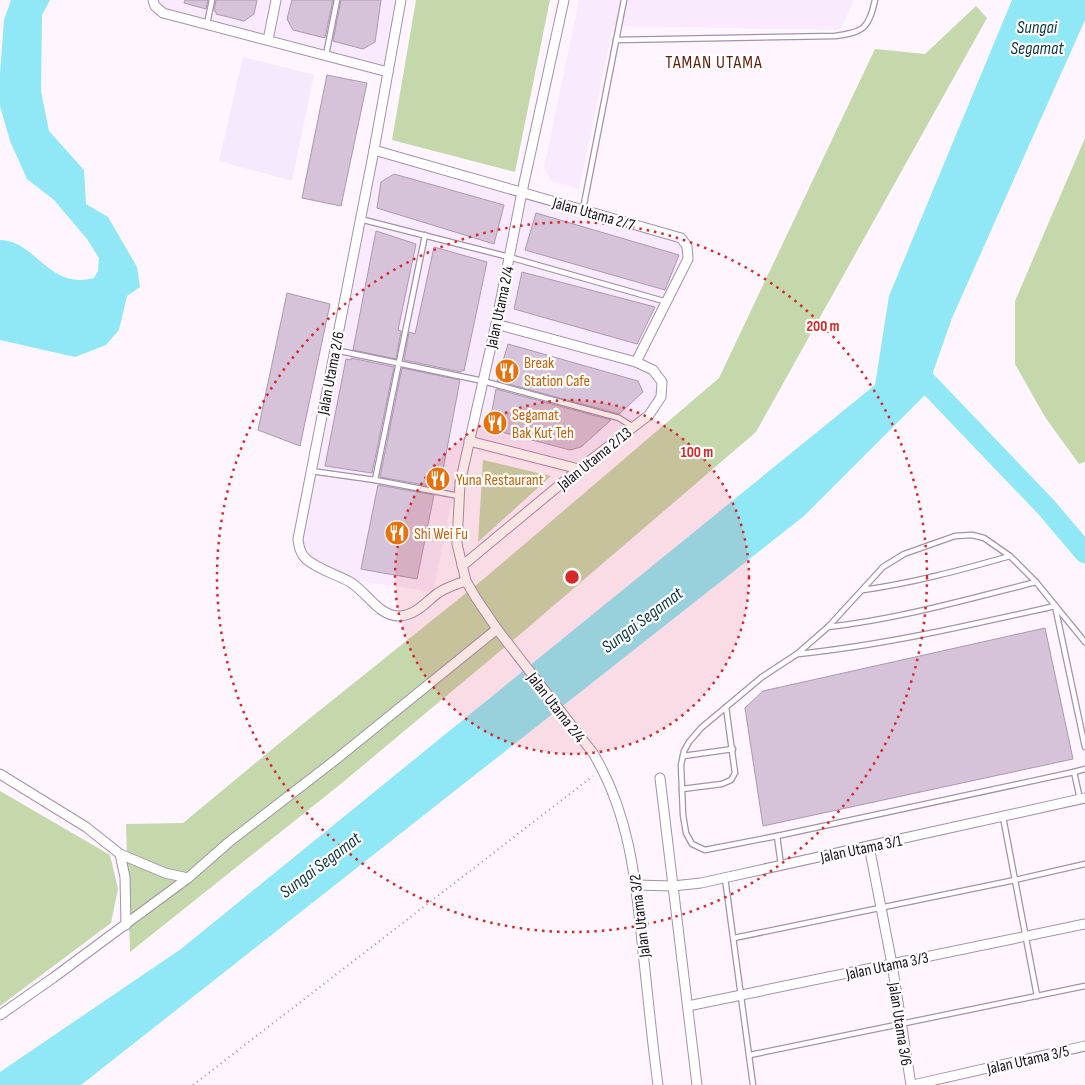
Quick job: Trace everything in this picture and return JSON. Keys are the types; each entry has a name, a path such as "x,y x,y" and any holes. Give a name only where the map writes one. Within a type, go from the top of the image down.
{"street":[{"path":"154,0 155,6 163,13 388,72"},
{"path":"268,40 276,0"},
{"name":"Jalan Utama 2/6","path":"401,0 374,150 310,471 298,539 299,549 305,558 323,570 351,582 388,614 399,616 411,614 438,593 450,586 466,581"},
{"name":"Jalan Utama 2/4","path":"564,0 522,192 496,324 469,441 459,496 457,544 466,581 497,630 593,753"},
{"name":"Jalan Utama 2/7","path":"374,150 682,238 687,246 688,258 636,362"},
{"name":"Jalan Utama 2/13","path":"462,566 649,414 661,397 662,382 653,370 636,362 496,324"},
{"path":"469,441 579,469"},
{"path":"0,1015 188,878 229,842 334,761 497,630"},
{"name":"Jalan Utama 3/2","path":"593,753 617,801 636,884 658,1085"},
{"path":"0,774 86,827 120,854 164,873 188,878"},
{"path":"660,778 697,1085"},
{"name":"Jalan Utama 3/1","path":"636,884 673,886 725,878 1083,799"},
{"name":"Jalan Utama 3/6","path":"869,846 892,964 912,1085"},
{"path":"120,854 125,877 126,925"},
{"name":"Jalan Utama 3/3","path":"688,1006 1085,924"},
{"name":"Jalan Utama 3/5","path":"912,1085 1085,1046"}],"lane":[{"path":"207,24 212,0"},
{"path":"326,56 337,0"},
{"path":"583,209 624,0"},
{"path":"616,40 835,36 855,33 867,24 875,0"},
{"path":"360,219 509,257 666,302"},
{"path":"375,480 425,235"},
{"path":"335,350 483,381 619,418 633,427"},
{"path":"310,471 375,480 459,496"},
{"path":"1085,642 1036,582 1010,556 984,538 972,535 956,536 904,554 883,567 828,626 798,654 762,677 701,728 689,742 681,765 686,833 692,844 705,850 1085,769"},
{"path":"862,590 892,586 963,570 1010,556"},
{"path":"828,626 860,623 1036,582"},
{"path":"798,654 862,646 946,631 1055,606"},
{"path":"1055,606 1085,747"},
{"path":"682,788 722,784 731,780 735,773 726,707"},
{"path":"683,756 733,749"},
{"path":"1074,772 1083,799"},
{"path":"1003,818 1037,996"},
{"path":"777,836 780,865"},
{"path":"734,938 1085,864"},
{"path":"725,878 753,1085"},
{"path":"750,1055 1085,986"}],"path":[{"path":"194,1085 602,769"}],"shaded area":[{"path":"148,0 405,0 391,79 158,16 149,7"},
{"path":"579,0 854,0 840,30 613,26 579,189 551,181 544,168"},
{"path":"243,57 314,75 292,181 219,161"},
{"path":"368,153 691,244 692,259 643,358 656,367 667,381 666,399 652,417 577,476 463,446 433,592 353,580 324,566 308,555 294,536"}],"green space":[{"path":"416,0 550,0 515,172 392,140"},
{"path":"976,6 987,18 756,432 524,631 342,783 130,952 126,824 183,823 486,577 719,378 875,49 925,54"},
{"path":"1085,138 1085,462 1079,464 1045,417 1015,364 1015,301"},
{"path":"483,460 551,476 478,542"},
{"path":"0,791 110,855 118,889 111,923 0,1006"}],"water":[{"path":"11,0 50,0 42,15 41,91 49,131 84,170 86,204 108,217 137,267 140,287 127,296 119,330 106,345 75,357 0,340 0,240 13,242 24,248 54,272 78,280 94,278 98,271 99,258 87,239 54,200 27,179 10,141 0,106 0,74 4,20"},
{"name":"Sungai Segamat","path":"1012,0 1085,0 1085,20 952,318 925,395 804,516 81,1085 0,1085 0,1072 181,949 875,385 889,296"}],"building":[{"path":"185,0 208,0 206,9 184,3"},
{"path":"216,0 257,0 254,14 244,21 216,14 214,11"},
{"path":"292,0 333,0 325,38 293,30 287,19"},
{"path":"341,0 381,0 375,42 363,49 333,41"},
{"path":"327,75 367,83 341,206 302,198"},
{"path":"394,174 504,205 494,244 377,208 381,182"},
{"path":"536,213 679,255 665,290 525,250"},
{"path":"376,231 416,244 398,330 401,331 396,359 353,350"},
{"path":"434,247 487,262 464,371 462,370 461,372 404,360 409,332 415,334"},
{"path":"522,272 655,307 637,344 514,309"},
{"path":"287,293 330,304 300,446 258,430"},
{"path":"508,344 638,381 643,392 619,414 497,381"},
{"path":"351,358 394,367 372,473 325,466 346,359 351,360"},
{"path":"402,368 460,380 440,486 436,485 435,487 380,477"},
{"path":"496,389 611,420 581,447 570,450 494,430 490,421"},
{"name":"Shi Wei Fu","path":"378,485 434,495 417,579 361,569"},
{"path":"1045,628 1073,759 763,826 745,708 763,691"}],"waterway":[{"path":"912,367 1046,507 1085,553"}],"place":[{"name":"Break Station Cafe","path":"507,371"},
{"name":"Segamat Bak Kut Teh","path":"495,423"},
{"name":"Yuna Restaurant","path":"438,479"},
{"name":"Shi Wei Fu","path":"397,533"}],"district":[{"name":"TAMAN UTAMA","path":"714,62"}]}
